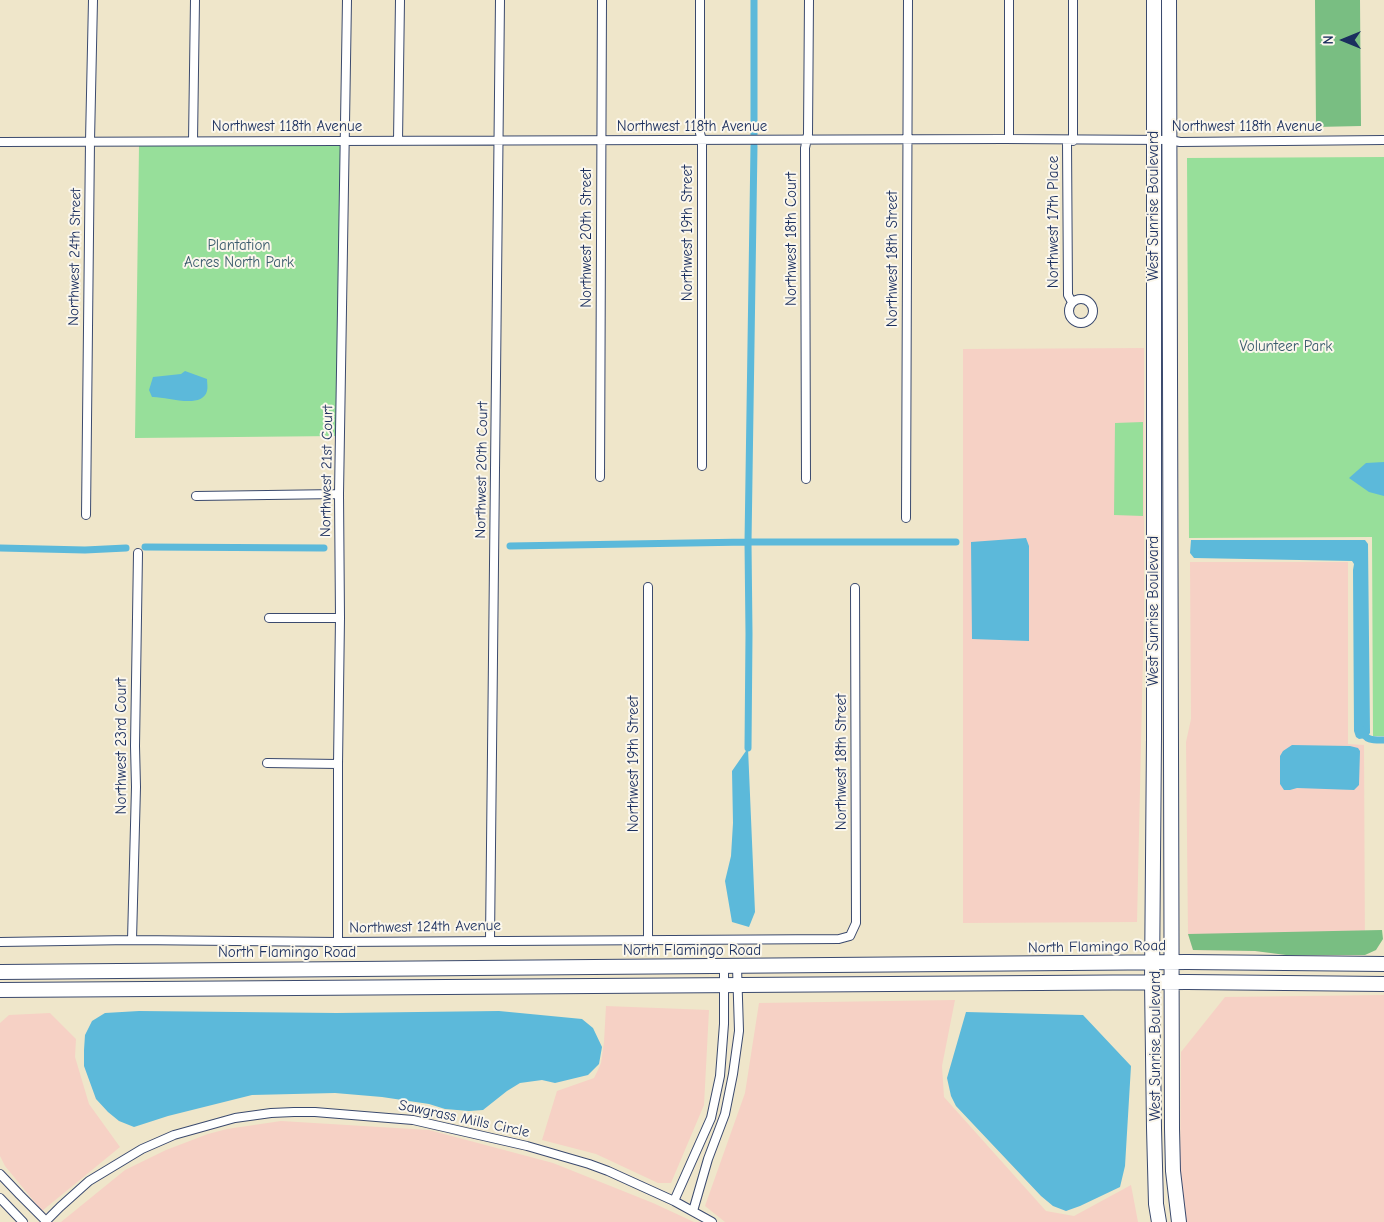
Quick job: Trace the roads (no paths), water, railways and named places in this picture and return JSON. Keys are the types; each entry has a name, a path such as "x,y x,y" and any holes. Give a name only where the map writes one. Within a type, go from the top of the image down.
{"highway":[{"name":"West Sunrise Boulevard","path":"1154,0 1154,747 1152,982 1154,1154 1158,1222"},
{"name":"West Sunrise Boulevard","path":"1169,0 1173,1171 1179,1222"},
{"name":"North Flamingo Road","path":"0,972 1152,962 1384,964"},
{"path":"0,990 1152,982 1384,984"}],"street":[{"name":"Northwest 24th Street","path":"86,515 93,0"},
{"path":"193,141 195,0"},
{"name":"Northwest 21st Court","path":"338,942 339,494 347,0"},
{"path":"398,141 400,0"},
{"name":"Northwest 20th Court","path":"490,940 500,0"},
{"name":"Northwest 20th Street","path":"600,477 602,0"},
{"name":"Northwest 19th Street","path":"700,0 702,466"},
{"name":"Northwest 18th Court","path":"806,479 805,148 808,134 808,0"},
{"name":"Northwest 18th Street","path":"906,518 908,0"},
{"path":"1009,0 1009,139"},
{"name":"Northwest 17th Place","path":"1072,302 1068,295 1073,0"},
{"name":"Northwest 118th Avenue","path":"0,142 1009,139 1070,141 1170,140 1189,142 1384,140"},
{"path":"196,496 339,494"},
{"name":"Northwest 23rd Court","path":"132,940 136,786 138,553"},
{"name":"Northwest 19th Street","path":"648,587 648,940"},
{"name":"Northwest 18th Street","path":"850,936 856,923 855,588"},
{"path":"268,618 340,618"},
{"path":"267,763 338,764"},
{"name":"Northwest 124th Avenue","path":"0,942 132,940 338,942 839,939 850,936"},
{"path":"693,1210 708,1159 725,1114 734,1074 739,1030 731,967"},
{"path":"674,1201 711,1118 720,1076 724,1024 732,986 731,967"},
{"name":"Sawgrass Mills Circle","path":"45,1221 89,1180 142,1149 174,1135 235,1118 294,1112 413,1120 527,1146 589,1164 674,1201 712,1222"},
{"path":"0,1174 45,1221"},
{"path":"0,1198 23,1222"}],"water":[{"path":"185,371 207,379 207,391 204,397 198,400 182,401 152,397 149,390 153,377 181,374"},
{"path":"1384,462 1384,496 1369,492 1349,478 1366,463"},
{"path":"1026,538 1029,546 1029,641 972,639 971,542"},
{"path":"1191,540 1365,540 1368,544 1370,733 1366,738 1359,739 1354,731 1354,564 1352,561 1194,558 1190,553"},
{"path":"1292,745 1350,746 1358,748 1360,751 1359,785 1354,790 1297,788 1284,790 1280,784 1280,756 1283,751"},
{"path":"748,748 755,912 749,927 732,922 725,881 731,856 733,823 732,771"},
{"path":"139,1011 337,1013 499,1011 582,1019 593,1028 602,1047 599,1064 588,1075 555,1083 542,1080 520,1083 483,1110 445,1109 429,1104 382,1097 335,1093 252,1095 168,1116 134,1127 119,1121 96,1099 84,1066 84,1050 85,1035 92,1021 105,1013"},
{"path":"966,1012 1083,1015 1131,1066 1125,1166 1120,1187 1066,1211 1053,1206 1041,1196 956,1106 951,1096 947,1078"}],"waterway":[{"path":"754,0 754,135"},
{"path":"748,748 748,542 754,146"},
{"path":"510,546 748,542 956,542"},
{"path":"145,547 324,548"},
{"path":"0,548 85,550 126,548"},
{"path":"1362,730 1363,734 1368,738 1384,740"}],"park label":[{"name":"Plantation Acres North Park","path":"239,254"},
{"name":"Volunteer Park","path":"1286,347"}]}
